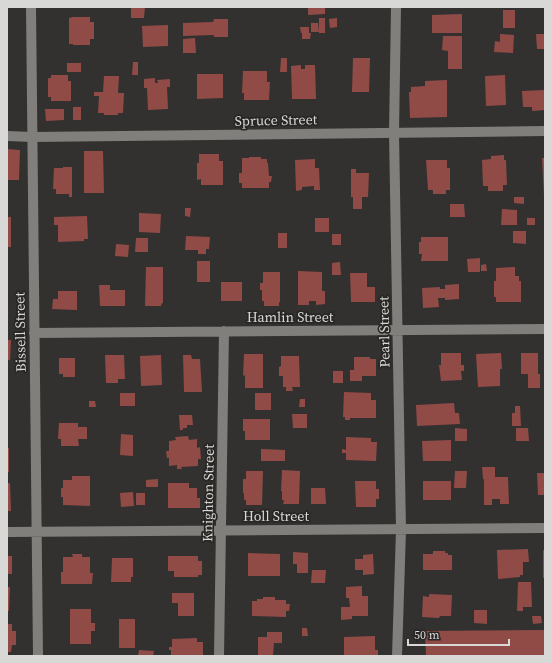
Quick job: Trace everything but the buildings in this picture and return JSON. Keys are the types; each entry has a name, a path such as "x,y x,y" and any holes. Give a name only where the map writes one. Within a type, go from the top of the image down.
{"street":[{"name":"Bissell Street","path":"31,7 38,656"},
{"name":"Pearl Street","path":"396,7 394,133 401,530 397,656"},
{"name":"Spruce Street","path":"7,136 32,137 545,131"},
{"name":"Hamlin Street","path":"34,334 545,329"},
{"name":"Knighton Street","path":"219,656 224,331"},
{"name":"Holl Street","path":"7,532 545,528"}]}
